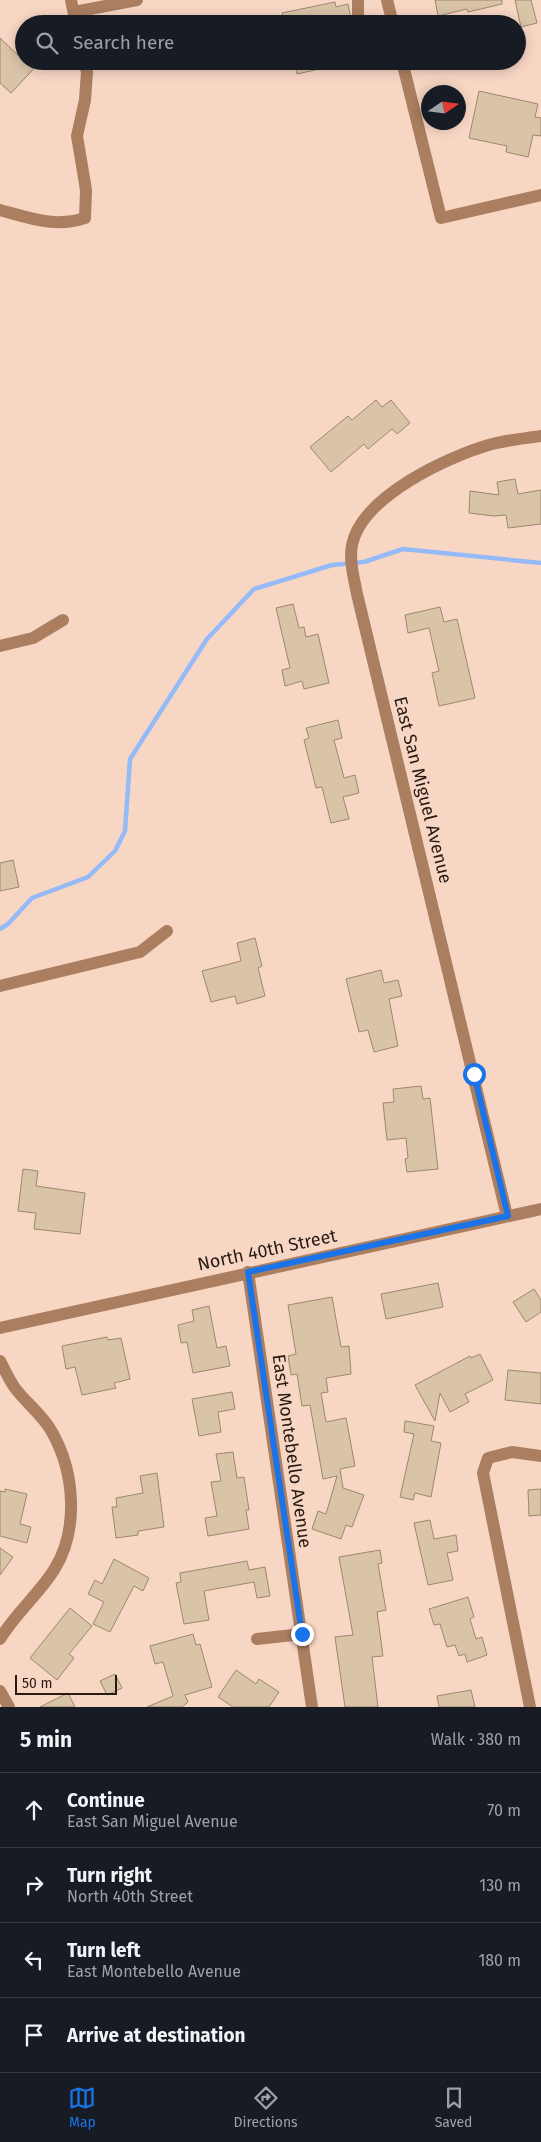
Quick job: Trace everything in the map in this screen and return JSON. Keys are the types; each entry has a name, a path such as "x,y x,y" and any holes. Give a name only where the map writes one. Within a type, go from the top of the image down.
{"street":[{"path":"74,12 137,0"},
{"path":"358,0 358,15"},
{"path":"387,0 391,15"},
{"path":"0,210 48,224 69,223 85,218 86,190 77,136 85,100 86,70"},
{"path":"402,70 441,218 541,195"},
{"name":"East San Miguel Avenue","path":"508,1216 357,594 352,563 352,545 357,531 364,520 388,496 438,465 460,454 492,444 541,436"},
{"path":"0,646 33,638 63,620"},
{"path":"0,986 140,952 167,931"},
{"name":"North 40th Street","path":"0,1328 541,1209"},
{"name":"East Montebello Avenue","path":"248,1272 312,1707"},
{"path":"0,1362 14,1387 51,1430 64,1458 70,1494 71,1526 65,1550 53,1572 0,1640"},
{"path":"530,1707 483,1473 488,1458 512,1452 541,1456"},
{"path":"257,1639 302,1634"},
{"path":"0,1691 9,1707"}],"building":[{"path":"435,0 502,0 502,4 468,12 467,9 438,15"},
{"path":"515,0 531,0 537,23 526,26 526,15 518,15"},
{"path":"335,2 336,7 348,4 350,15 283,15 282,13"},
{"path":"0,38 15,52 15,70 33,70 11,93 0,83"},
{"path":"296,70 315,70 297,74"},
{"path":"479,91 538,104 535,117 541,118 541,136 533,135 528,157 506,152 507,146 469,138"},
{"path":"376,400 382,407 391,400 410,423 397,434 392,429 368,449 364,444 331,472 310,447 348,416 352,420"},
{"path":"515,479 518,494 541,490 541,524 508,528 506,515 494,516 469,513 470,491 499,495 497,482"},
{"path":"293,604 299,628 304,627 306,637 318,634 329,683 304,689 302,681 285,686 282,670 290,668 276,608"},
{"path":"440,607 444,622 457,619 475,698 439,706 432,673 439,671 429,628 408,633 405,615"},
{"path":"338,720 342,738 334,740 344,778 355,775 359,793 343,797 349,819 331,823 322,787 316,788 304,740 309,738 306,728"},
{"path":"13,860 19,887 0,891 0,863"},
{"path":"255,938 262,966 258,968 265,996 237,1004 235,996 211,1002 202,971 241,961 237,943"},
{"path":"381,970 384,983 398,980 402,996 389,999 398,1046 374,1052 368,1030 359,1032 346,979"},
{"path":"421,1086 423,1099 430,1098 438,1169 407,1172 405,1159 408,1158 406,1138 387,1140 383,1103 394,1102 393,1089"},
{"path":"23,1169 38,1171 36,1186 85,1193 80,1234 34,1229 36,1213 18,1211"},
{"path":"438,1283 443,1307 386,1319 381,1294"},
{"path":"534,1289 541,1300 541,1312 526,1322 513,1302"},
{"path":"332,1297 341,1347 349,1346 351,1374 326,1378 328,1392 321,1393 326,1422 346,1418 355,1466 340,1469 343,1488 364,1495 352,1527 346,1525 341,1539 312,1529 318,1511 326,1514 337,1476 323,1479 310,1405 302,1406 297,1374 291,1375 288,1356 296,1354 288,1305"},
{"path":"209,1306 217,1348 226,1346 230,1366 193,1373 187,1342 181,1343 178,1325 194,1321 192,1310"},
{"path":"107,1337 108,1340 121,1338 130,1379 114,1383 116,1388 82,1395 75,1367 66,1369 62,1346"},
{"path":"480,1354 493,1380 465,1394 469,1402 450,1412 440,1393 435,1421 415,1385 470,1356 471,1358"},
{"path":"508,1370 541,1373 541,1404 505,1400"},
{"path":"232,1392 235,1409 218,1412 221,1432 199,1436 192,1399"},
{"path":"405,1421 434,1426 431,1441 441,1443 431,1497 415,1493 413,1500 400,1497 414,1434 404,1432"},
{"path":"233,1452 237,1478 244,1477 249,1510 246,1510 249,1529 208,1536 205,1518 217,1516 211,1482 221,1481 216,1454"},
{"path":"157,1473 164,1527 138,1531 138,1535 116,1538 112,1507 117,1507 116,1498 143,1493 140,1476"},
{"path":"5,1489 27,1494 20,1524 31,1527 27,1543 0,1536 0,1491 5,1492"},
{"path":"541,1489 541,1515 529,1516 528,1490"},
{"path":"430,1520 434,1539 456,1535 458,1551 447,1553 453,1580 428,1585 414,1523"},
{"path":"0,1548 13,1557 0,1575"},
{"path":"380,1550 382,1563 378,1564 386,1610 377,1612 383,1656 372,1657 378,1707 345,1707 335,1637 353,1635 339,1557"},
{"path":"114,1559 149,1578 143,1591 134,1586 110,1632 93,1624 104,1602 88,1594 95,1580 102,1584"},
{"path":"247,1561 249,1570 265,1567 270,1596 257,1598 254,1582 204,1591 209,1620 184,1624 176,1583 181,1582 180,1573"},
{"path":"468,1597 474,1617 470,1619 476,1639 482,1637 487,1655 467,1662 465,1654 459,1656 455,1645 447,1647 440,1624 434,1625 429,1609"},
{"path":"70,1608 92,1626 69,1654 74,1658 57,1680 30,1658"},
{"path":"193,1634 196,1645 200,1644 212,1687 185,1695 188,1702 182,1707 147,1707 173,1696 163,1662 155,1664 150,1646"},
{"path":"236,1670 256,1684 259,1679 279,1692 269,1707 233,1707 218,1697"},
{"path":"115,1674 122,1688 107,1695 100,1681"},
{"path":"471,1690 475,1707 439,1707 437,1696"},
{"path":"68,1693 75,1707 40,1707"}],"waterway":[{"path":"0,929 8,924 32,898 88,877 115,851 125,831 130,759 207,639 254,589 332,565 364,562 403,549 541,563"}],"route":[{"path":"302,1634 248,1272 508,1216 474,1074"}]}
